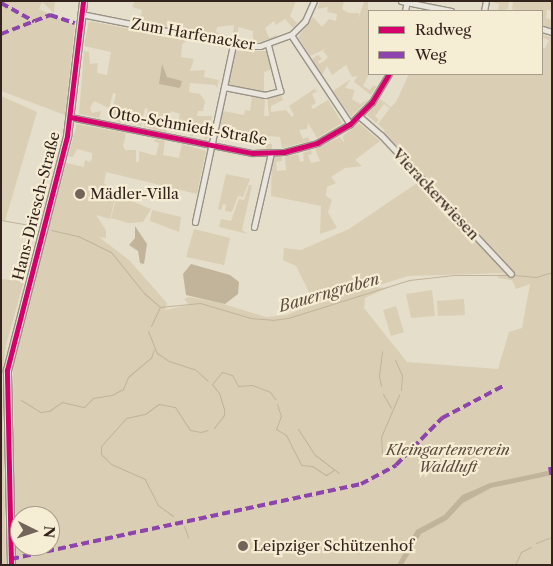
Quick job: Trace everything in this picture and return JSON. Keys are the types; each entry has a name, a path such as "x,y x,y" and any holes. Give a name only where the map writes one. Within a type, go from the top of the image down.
{"main road":[{"name":"Hans-Driesch-Straße","path":"11,562 7,370 70,117 83,1"},
{"path":"1,561 11,562"}],"street":[{"name":"Zum Harfenacker","path":"81,14 233,44 268,45 291,35 305,21 314,1"},
{"path":"405,2 446,10"},
{"path":"291,35 350,124"},
{"path":"195,222 233,44"},
{"path":"224,87 265,95 280,91 268,45"},
{"name":"Otto-Schmiedt-Straße","path":"70,117 212,145 271,153 308,147 350,124 379,92 388,75"},
{"name":"Vierackerwiesen","path":"359,116 388,142 511,274"},
{"name":"Otto-Schmiedt-Straße","path":"254,227 271,153"}],"green space":[{"path":"1,1 55,1 54,13 42,2 39,9 75,25 65,115 1,91"},
{"path":"135,1 296,1 290,16 297,23 293,28 285,19 276,25 274,21 265,28 269,38 276,35 277,38 256,43 253,43 253,31 238,27 238,41 232,40 234,25 217,27 216,32 221,34 221,38 135,20 136,16 141,17 142,10 132,7"},
{"path":"320,1 344,1 342,9 349,13 359,13 358,19 364,2 368,2 368,75 363,86 370,90 373,86 377,86 371,95 354,82 357,76 352,77 346,65 332,75 327,66 322,75 312,59 318,55 322,59 318,61 319,64 324,61 328,57 323,51 327,48 310,56 298,37 313,17 322,27 329,19 336,21 337,14 327,12 328,7 317,9"},
{"path":"490,1 509,1 508,9 498,10 499,4"},
{"path":"509,1 552,1 552,11 547,10 546,18 552,20 552,29 543,27 543,10 514,10 513,2"},
{"path":"89,21 188,40 182,44 181,57 194,59 190,71 205,70 204,77 219,80 217,88 215,85 190,83 189,92 200,94 205,101 203,111 198,111 197,116 212,116 207,139 204,139 207,125 196,124 193,137 190,136 193,124 182,121 182,117 176,134 180,114 171,111 166,132 144,127 148,109 145,108 141,126 110,120 116,94 113,93 109,108 94,101 90,108 92,113 101,111 99,118 79,114 84,51 89,52 90,64 98,63 97,73 107,75 111,52 84,46"},
{"name":"Kleingartenverein Waldluft","path":"543,35 552,37 552,470 490,483 462,495 444,515 416,530 397,565 15,565 15,556 60,556 60,506 14,506 13,362 66,163 84,167 85,160 90,162 92,159 92,153 77,149 73,157 68,156 77,124 126,133 123,146 125,150 136,150 136,162 139,162 139,151 156,156 159,143 154,142 155,139 165,141 163,155 179,158 182,144 206,151 197,194 106,172 104,183 116,194 110,219 96,215 106,230 106,238 99,237 129,260 167,303 165,310 189,305 184,299 189,297 217,302 266,317 286,315 315,304 296,266 283,260 284,248 301,250 349,229 420,181 507,273 408,276 373,287 387,288 365,298 364,308 407,362 498,369 509,332 522,328 530,284 516,289 512,280 498,278 498,275 514,273 433,187 435,182 428,181 382,135 385,131 378,124 390,108 384,104 375,116 379,120 376,123 367,115 380,99 391,107 396,102 409,75 543,75 543,48 545,48 549,40 543,38"},
{"path":"236,51 268,51 273,69 264,72 264,93 228,87"},
{"path":"351,79 345,88 355,90 352,99 360,104 369,99 351,117 333,91"},
{"path":"317,87 314,90 318,91 312,94 316,103 311,106 313,109 328,100 342,123 317,138 308,123 307,129 299,130 303,139 308,137 310,141 282,148 280,137 269,136 267,144 272,144 272,149 266,149 266,139 262,136 220,126 223,111 244,115 245,110 250,111 252,97 265,99 264,116 269,116 267,98 281,93 283,100 271,106 271,112 286,110 292,117 294,115 289,106"},
{"path":"1,96 37,112 5,221 1,220"},
{"path":"359,123 380,141 355,160 362,166 345,168 331,177 336,183 327,187 326,196 332,200 328,212 337,228 320,234 321,206 271,196 272,158 282,157 282,161 276,162 277,171 286,170 285,157 298,154 300,162 304,161 303,153 311,150 312,154 308,155 311,163 320,161 315,149 340,137 344,143 343,136"},
{"path":"226,174 250,179 243,197 238,196 232,212 225,211 226,205 223,204 221,210 218,209"},
{"path":"249,185 252,185 242,230 248,234 219,227 221,219 231,221 239,199 244,200"},
{"path":"117,195 151,209 143,222 128,223 111,218"},
{"path":"152,210 181,217 179,232 150,221"},
{"path":"194,229 230,238 224,265 186,257"},
{"path":"1,279 24,281 6,345 2,377 6,565 1,565"},
{"path":"432,290 435,316 411,318 406,294"},
{"path":"464,299 465,315 438,316 437,301"},
{"path":"396,306 404,332 391,336 383,310"},
{"path":"552,475 552,565 403,565 421,534 447,520 463,503 491,488"}],"shaded area":[{"path":"162,64 167,77 182,81 180,88 159,84"},
{"path":"135,226 147,244 144,264 140,263 138,251 129,245 135,238"},
{"path":"191,264 230,275 239,282 238,294 225,304 186,295 183,274"},
{"path":"552,470 552,475 491,488 463,503 447,520 421,534 403,565 397,565 416,530 444,515 462,495 490,483"}],"waterway":[{"name":"Bauerngraben","path":"1,220 40,227"},
{"name":"Bauerngraben","path":"51,230 78,236 111,252 144,293 160,307 200,303 251,318 272,320 288,318 409,280 454,275 510,275"},
{"name":"Bauerngraben","path":"514,275 536,277 552,272"},
{"path":"151,326 160,307"},
{"path":"148,331 157,353 169,361 196,370 208,381"},
{"path":"21,400 40,412 49,411 62,402 84,407 93,398 112,395 123,389 128,377 151,358 154,349"},
{"path":"381,386 379,376 382,351"},
{"path":"395,360 402,375 401,390"},
{"path":"214,428 224,415 224,409 219,393 212,384 222,372 232,375 238,386 252,385 270,392 275,399"},
{"path":"383,394 391,408"},
{"path":"382,454 381,437 399,395"},
{"path":"173,516 158,505 145,479 111,464 101,454 101,446 126,418 145,414 159,404 175,407 190,430 201,432 208,430"},
{"path":"277,404 281,416 276,429 286,435 301,465 312,466 326,475 334,470"},
{"path":"298,429 315,455 339,473"},
{"path":"184,526 188,537"},
{"path":"536,543 552,537"},
{"path":"515,565 521,552 531,547"}],"marked path":[{"path":"1,3 34,21"},
{"path":"1,34 50,15 75,23"},
{"path":"11,559 361,484 396,465 442,418 503,386"},
{"path":"550,467 552,478"}],"cycle path":[{"path":"11,565 7,370 67,136 83,1"},
{"path":"70,117 252,153 284,152 317,143 350,124 372,102 388,75"}],"place":[{"name":"Mädler-Villa","path":"80,194"},
{"name":"Leipziger Schützenhof","path":"243,546"}]}
